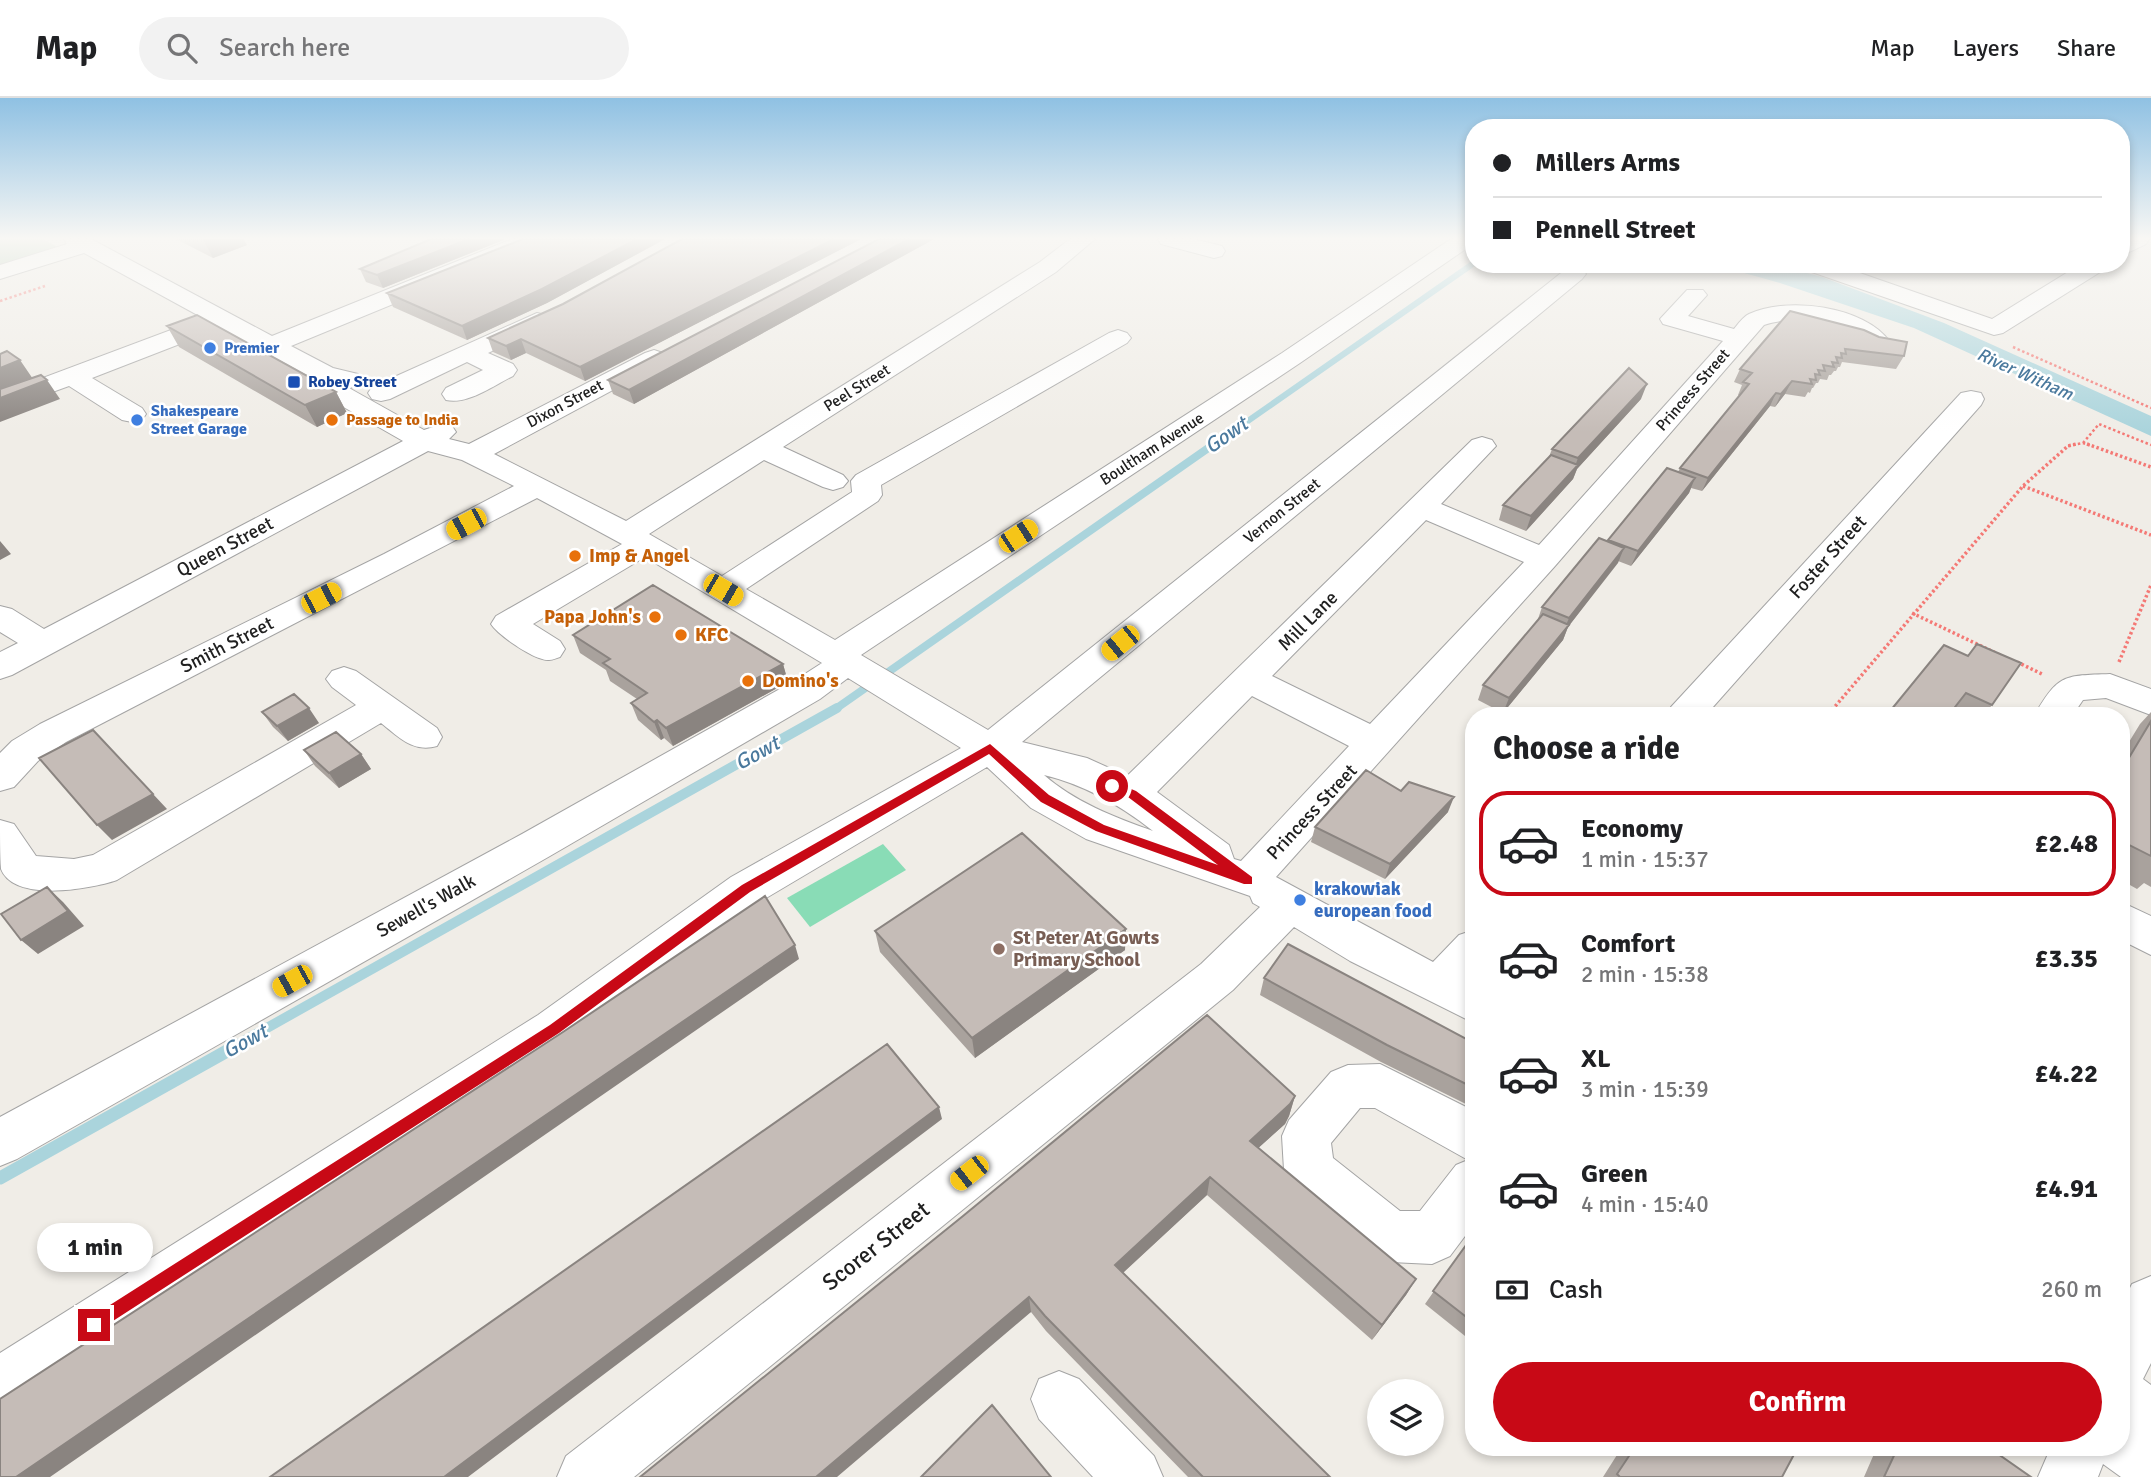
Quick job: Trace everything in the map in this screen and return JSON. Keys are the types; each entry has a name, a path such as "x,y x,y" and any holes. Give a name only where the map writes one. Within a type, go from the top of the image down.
{"street":[{"path":"194,303 324,374 356,382 381,393 437,435"},
{"path":"272,345 374,303"},
{"name":"Peel Street","path":"548,649 508,624 636,539 762,448 991,303"},
{"name":"Boultham Avenue","path":"847,662 1371,303"},
{"name":"Vernon Street","path":"0,1385 534,1043 746,889 990,748 1538,303"},
{"path":"1688,303 1672,319 1739,338"},
{"path":"1924,303 1994,328 2033,303"},
{"path":"381,393 557,310"},
{"name":"Princess Street","path":"1248,880 1544,559 1755,320 1767,314 1797,313 1855,325 1872,335 1877,342"},
{"path":"0,402 223,319"},
{"path":"723,590 867,495 866,481 1118,338"},
{"name":"Dixon Street","path":"472,454 678,345"},
{"path":"455,394 504,370 467,352"},
{"path":"324,374 335,391 437,435 537,486 636,539 847,662 990,748 1045,799 1100,828 1248,880"},
{"path":"71,376 132,414"},
{"name":"Foster Street","path":"1692,707 1971,399"},
{"name":"Queen Street","path":"0,667 437,435"},
{"name":"Mill Lane","path":"1132,794 1482,446"},
{"path":"762,448 834,481"},
{"name":"Smith Street","path":"0,777 25,751 52,733 395,561 537,486"},
{"path":"1422,507 1544,559"},
{"path":"0,617 44,644"},
{"name":"Sewell's Walk","path":"0,1143 536,845 807,690 847,662"},
{"path":"2062,702 2114,675 2151,703"},
{"path":"344,679 424,737"},
{"name":"Princess Street","path":"1249,679 1375,743"},
{"path":"4,849 24,871 74,876 103,869 382,706"},
{"path":"990,748 1074,768 1132,794 1248,880 1366,948 1456,995 1465,972"},
{"name":"Scorer Street","path":"587,1477 1217,977 1290,904"},
{"path":"2130,924 2151,937"},
{"path":"1465,1133 1380,1086 1348,1087 1306,1136 1309,1170 1391,1236 1432,1238 1465,1194"},
{"path":"2130,1347 2151,1303"},
{"path":"1059,1399 1133,1477"},
{"path":"2130,1404 2151,1419"},
{"path":"2130,1448 2151,1463"},
{"path":"2068,1477 2076,1456"}],"path":[{"path":"2083,443 2099,424 2151,445"},
{"path":"1834,707 2023,486 2068,446 2083,443 2151,467"},
{"path":"2023,486 2151,535"},
{"path":"2114,675 2151,585"},
{"path":"1912,613 2062,702"}],"green space":[{"path":"883,844 906,870 810,927 787,898"}],"water":[{"name":"River Witham","path":"1841,303 1892,303 1944,323 2151,416 2151,436 1914,328"}],"building":[{"path":"411,303 511,303 462,326"},
{"path":"706,303 580,367 521,339 506,346 488,338 563,304"},
{"path":"755,303 790,303 629,390 608,380"},
{"path":"1790,311 1864,330 1879,337 1907,342 1904,356 1845,349 1846,354 1841,353 1842,358 1836,357 1838,363 1832,362 1834,367 1823,365 1825,371 1818,370 1820,375 1815,374 1816,380 1810,379 1812,384 1792,381 1781,394 1776,393 1708,478 1680,468 1749,384 1743,382 1752,373 1740,369"},
{"path":"197,315 336,392 305,405 167,326"},
{"path":"7,351 20,360 0,368 0,354"},
{"path":"1629,368 1647,384 1578,458 1552,449"},
{"path":"41,375 47,380 0,398 0,389"},
{"path":"1551,455 1578,465 1531,516 1503,505"},
{"path":"1667,468 1695,478 1638,551 1608,540"},
{"path":"1599,538 1624,548 1569,618 1542,607"},
{"path":"653,585 783,664 666,728 657,720 654,722 631,703 647,693 603,663 610,659 573,635"},
{"path":"1543,614 1569,625 1509,698 1483,685"},
{"path":"1977,644 2021,663 1992,705 1966,693 1955,707 1893,707 1944,645 1968,656"},
{"path":"294,694 309,708 277,726 262,712"},
{"path":"2151,721 2151,856 2130,846 2130,756"},
{"path":"93,730 153,794 97,825 39,758"},
{"path":"336,732 361,754 329,773 304,750"},
{"path":"1366,770 1401,791 1409,782 1454,797 1390,864 1315,827"},
{"path":"1022,833 1126,929 972,1038 875,931"},
{"path":"47,887 68,911 21,940 1,914"},
{"path":"765,896 795,945 16,1477 0,1477 0,1399 563,1032"},
{"path":"1288,944 1465,1038 1465,1084 1387,1045 1264,978"},
{"path":"1207,1015 1295,1096 1290,1104 1250,1141 1416,1279 1382,1325 1210,1177 1115,1265 1330,1477 1203,1477 1029,1297 816,1477 640,1477 963,1216"},
{"path":"887,1044 939,1107 444,1477 270,1477"},
{"path":"1465,1247 1465,1316 1433,1291"},
{"path":"992,1405 1051,1477 921,1477"},
{"path":"1629,1456 1793,1456 1782,1477 1620,1477 1617,1474"},
{"path":"1894,1456 2001,1456 2031,1477 1884,1477"}],"waterway":[{"name":"Gowt","path":"1212,446 1416,303"},
{"name":"Gowt","path":"836,708 1214,444"},
{"name":"Gowt","path":"233,1047 836,708"},
{"name":"Gowt","path":"0,1178 236,1046"}],"place":[{"name":"Premier","path":"210,348"},
{"name":"Robey Street","path":"294,382"},
{"name":"Shakespeare Street Garage","path":"137,420"},
{"name":"Passage to India","path":"332,420"},
{"name":"Imp & Angel","path":"575,556"},
{"name":"Papa John's","path":"655,617"},
{"name":"KFC","path":"681,635"},
{"name":"Domino's","path":"748,681"},
{"name":"krakowiak european food","path":"1300,900"},
{"name":"St Peter At Gowts Primary School","path":"999,949"}],"route":[{"path":"94,1325 554,1029 746,889 990,748 1045,799 1100,828 1248,880 1132,794 1112,786"}]}
